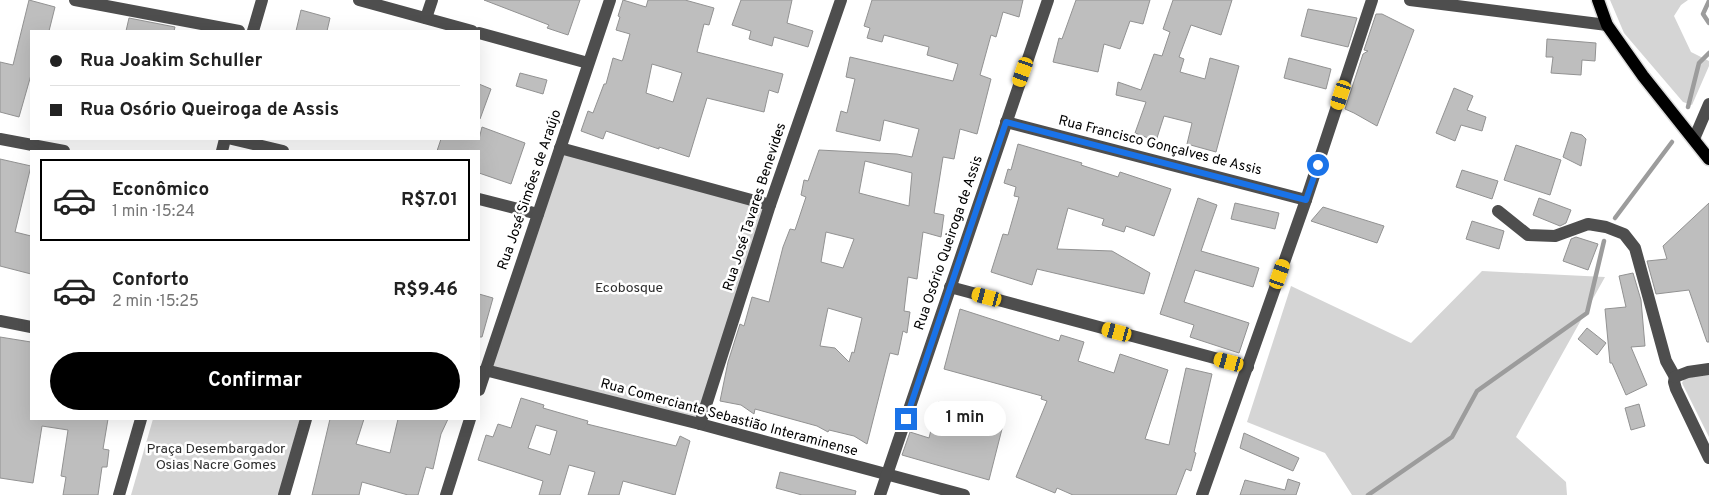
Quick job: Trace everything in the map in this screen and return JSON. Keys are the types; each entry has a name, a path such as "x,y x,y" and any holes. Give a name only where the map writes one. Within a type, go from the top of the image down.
{"main road":[{"path":"1598,0 1608,25 1643,76 1709,159"}],"street":[{"path":"75,0 235,30"},
{"path":"253,30 262,0"},
{"path":"359,0 468,30"},
{"path":"426,18 432,0"},
{"name":"Rua José Simões de Araújo","path":"480,387 610,0"},
{"name":"Rua José Tavares Benevides","path":"700,424 770,205 841,0"},
{"name":"Rua Osório Queiroga de Assis","path":"880,495 1048,0"},
{"path":"1202,495 1306,200 1372,0"},
{"path":"1410,0 1608,25"},
{"path":"480,33 588,63"},
{"path":"1694,139 1709,104"},
{"name":"Rua Francisco Gonçalves de Assis","path":"1006,122 1306,200"},
{"path":"0,139 59,150"},
{"path":"236,140 279,150"},
{"path":"560,148 770,205"},
{"path":"480,199 538,214"},
{"path":"1498,211 1528,235 1555,236 1588,224 1606,227 1624,234 1635,248 1666,361 1675,377 1676,389 1709,458"},
{"path":"950,287 1248,367"},
{"path":"0,321 30,327"},
{"path":"1675,377 1688,372 1709,369"},
{"name":"Rua Comerciante Sebastião Interaminense","path":"485,370 700,424 964,495"},
{"path":"119,495 141,420"},
{"path":"284,495 306,420"},
{"path":"446,495 470,420"}],"green space":[{"path":"1610,0 1688,0 1681,5 1674,16 1691,52 1709,61 1709,66 1692,105 1683,102 1624,33"},
{"name":"Ecobosque","path":"560,148 770,205 700,424 485,370"},
{"path":"1482,271 1605,277 1516,437 1566,482 1567,495 1352,495 1325,453 1247,422 1291,286 1411,343"},
{"path":"1709,373 1709,437 1682,383 1684,379"},
{"name":"Praça Desembargador Osias Nacre Gomes","path":"153,420 300,420 279,495 131,495"}],"building":[{"path":"29,0 55,7 49,30 30,30 30,78 19,117 0,112 0,62 13,65"},
{"path":"484,0 580,0 568,35 547,28 549,25"},
{"path":"623,0 646,7 648,0 685,0 714,8 709,25 704,24 697,52 783,74 778,93 769,90 764,112 707,98 689,157 606,131 603,139 581,131 588,111 593,113 604,84 606,84 613,58 622,61 623,59 630,34 616,30 620,17 618,16","holes":["652,64 682,73 673,102 646,93"]},
{"path":"741,0 792,0 787,23 813,31 808,47 774,37 772,46 749,39 751,31 732,25"},
{"path":"872,0 1023,0 1019,17 1003,12 996,37 991,35 980,75 991,79 977,134 960,129 954,159 943,157 934,213 944,215 941,237 923,232 917,279 908,277 904,311 910,312 907,333 903,331 898,355 890,353 867,444 854,436 829,430 828,432 817,426 755,409 754,414 741,405 720,401 728,362 740,324 744,326 752,297 769,302 783,247 790,229 795,230 806,197 801,195 804,180 808,181 819,150 897,154 912,157 919,129 884,120 880,141 836,131 841,111 847,113 855,79 846,77 850,57 953,81 958,64 927,55 929,47 884,35 882,42 867,38 870,28 864,26","holes":["865,161 912,173 909,206 859,193","826,232 854,239 843,268 821,262","828,308 862,318 854,353 852,352 849,362 835,348 820,346"]},
{"path":"1076,0 1150,0 1143,24 1130,21 1120,49 1104,44 1098,72 1053,62 1059,38 1062,39"},
{"path":"1173,0 1232,0 1221,35 1191,25 1179,57 1184,59 1180,72 1205,79 1210,58 1239,66 1216,152 1187,144 1192,123 1164,116 1156,141 1135,133 1146,102 1116,95 1118,82 1141,90 1154,54 1162,56 1170,32 1163,29"},
{"path":"1308,9 1357,18 1348,47 1301,36"},
{"path":"301,10 330,18 327,30 296,30"},
{"path":"1376,14 1382,14 1414,30 1377,126 1345,109 1363,54 1368,51 1364,50"},
{"path":"129,18 175,27 174,30 126,30"},
{"path":"1547,39 1596,43 1595,61 1582,60 1581,75 1551,73 1553,57 1546,57"},
{"path":"1289,58 1331,69 1326,89 1284,78"},
{"path":"520,73 547,80 543,94 516,86"},
{"path":"480,84 491,89 480,119"},
{"path":"1454,88 1473,96 1467,110 1486,117 1482,131 1461,125 1455,141 1436,133"},
{"path":"482,127 525,143 511,184 480,173 480,150 437,150 441,140 480,140"},
{"path":"1571,132 1582,135 1586,139 1581,166 1563,157"},
{"path":"1018,144 1082,163 1081,165 1118,177 1120,172 1171,189 1154,236 1126,226 1124,232 1102,225 1104,219 1068,208 1057,249 1112,251 1150,273 1144,294 1037,269 1032,285 991,272 1003,234 1008,235 1019,197 1014,196 1016,187 1004,183 1008,169 1011,170"},
{"path":"1516,145 1561,160 1550,195 1504,180"},
{"path":"0,159 30,166 15,232 30,236 30,274 0,266"},
{"path":"1462,170 1498,181 1492,199 1456,187"},
{"path":"1198,198 1217,205 1201,251 1259,268 1253,287 1195,270 1184,302 1249,323 1239,353 1190,337 1194,325 1160,314"},
{"path":"1539,198 1571,210 1566,223 1560,226 1533,215"},
{"path":"1235,203 1279,213 1275,229 1231,219"},
{"path":"1709,203 1709,342 1707,342 1689,290 1656,294 1647,261 1667,259 1663,246"},
{"path":"1323,207 1384,226 1377,243 1311,221"},
{"path":"1472,221 1504,231 1499,249 1466,239"},
{"path":"1576,237 1598,244 1588,270 1563,261 1571,239"},
{"path":"1633,273 1641,300 1645,346 1631,347 1647,385 1626,395 1612,363 1610,363 1605,309 1626,307 1619,276"},
{"path":"480,294 493,298 482,337 480,337"},
{"path":"960,309 1059,341 1061,335 1084,342 1078,361 1114,373 1120,354 1168,370 1145,439 1169,445 1186,368 1212,374 1191,471 1186,469 1176,495 1073,495 1057,488 1055,493 1016,477 1047,401 1041,399 1042,396 944,369"},
{"path":"1587,328 1606,343 1597,355 1578,339"},
{"path":"0,337 30,342 30,420 108,420 103,449 109,450 107,467 102,467 98,495 63,495 66,477 61,476 68,430 42,426 33,483 0,478"},
{"path":"521,398 544,405 543,408 588,421 587,424 676,446 680,436 690,441 675,495 623,481 619,495 588,495 595,472 569,465 560,495 539,495 543,481 478,460 486,435 493,437 498,424 511,428","holes":["536,425 557,431 550,455 528,448"]},
{"path":"938,402 975,410 1004,421 989,480 902,455 910,432 929,438"},
{"path":"1639,404 1645,426 1631,430 1625,408"},
{"path":"330,420 364,420 356,444 390,453 398,420 448,420 441,434 433,469 426,467 418,495 408,495 362,482 359,495 312,495"},
{"path":"1244,433 1299,458 1293,471 1240,448"},
{"path":"780,472 856,491 855,495 802,495 776,488"},
{"path":"1288,479 1300,483 1296,495 1240,495 1245,480 1285,490"}],"waterway":[{"path":"1709,1 1703,14 1709,23"},
{"path":"1688,107 1699,63 1709,53"},
{"path":"1615,218 1672,142"},
{"path":"1368,495 1452,437 1477,391 1587,313 1604,241"}],"route":[{"path":"906,419 1006,122 1306,200 1318,165"}]}
